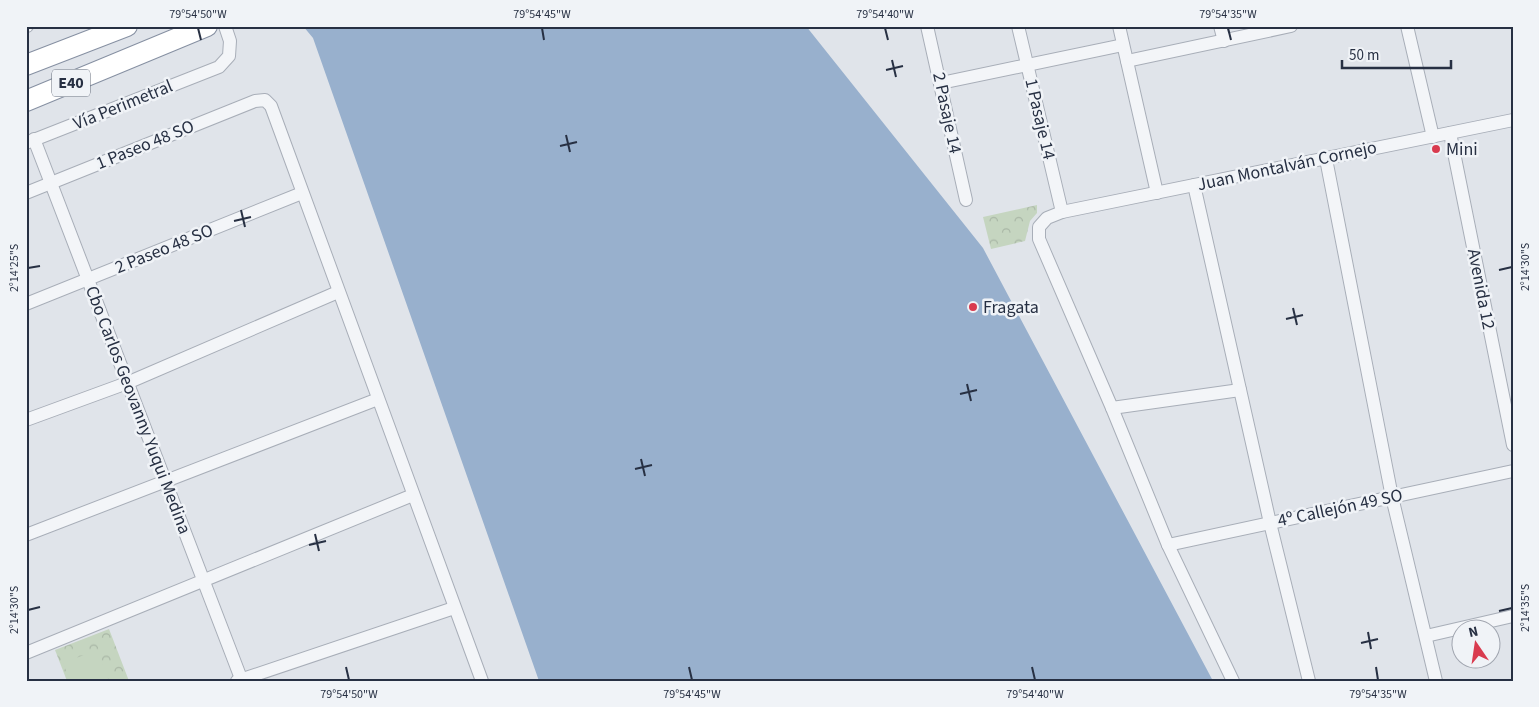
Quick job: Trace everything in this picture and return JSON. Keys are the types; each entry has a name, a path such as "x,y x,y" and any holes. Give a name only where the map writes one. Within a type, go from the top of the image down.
{"highway":[{"name":"E40","path":"26,64 126,26"},
{"name":"E40","path":"26,101 206,26"}],"street":[{"name":"Vía Perimetral","path":"30,141 219,66 229,56 230,41 225,26"},
{"name":"2 Pasaje 14","path":"927,26 966,200"},
{"name":"1 Pasaje 14","path":"1018,26 1062,212"},
{"path":"1119,26 1157,193"},
{"path":"1220,26 1224,41"},
{"path":"1127,61 1291,26"},
{"path":"1406,26 1433,137"},
{"path":"941,83 1123,45"},
{"name":"1 Paseo 48 SO","path":"26,193 255,101 265,100 271,106 302,193"},
{"name":"Juan Montalván Cornejo","path":"1112,408 1039,239 1039,227 1047,218 1062,212 1513,120"},
{"name":"Avenida 12","path":"1450,133 1513,445"},
{"name":"Cbo Carlos Geovanny Yuqui Medina","path":"30,141 51,184 204,580 240,680"},
{"path":"1326,158 1392,497 1436,681"},
{"path":"1194,186 1270,523 1309,681"},
{"path":"302,193 482,681"},
{"name":"2 Paseo 48 SO","path":"26,304 302,193"},
{"path":"26,420 127,383 338,292"},
{"path":"1233,681 1168,545 1112,408 1240,390"},
{"path":"26,535 378,399"},
{"name":"4º Callejón 49 SO","path":"1168,545 1513,471"},
{"path":"26,653 413,495"},
{"path":"240,680 454,608"},
{"path":"1426,636 1513,616"}],"green space":[{"path":"1037,205 1037,213 1030,221 1025,241 991,249 983,217"},
{"path":"109,629 129,681 67,681 55,650"},
{"path":"97,650 109,681 70,681 63,663"}],"water":[{"path":"303,26 806,26 983,248 1213,681 539,681 313,38"}],"place":[{"name":"Mini","path":"1436,149"},
{"name":"Fragata","path":"973,307"}]}
